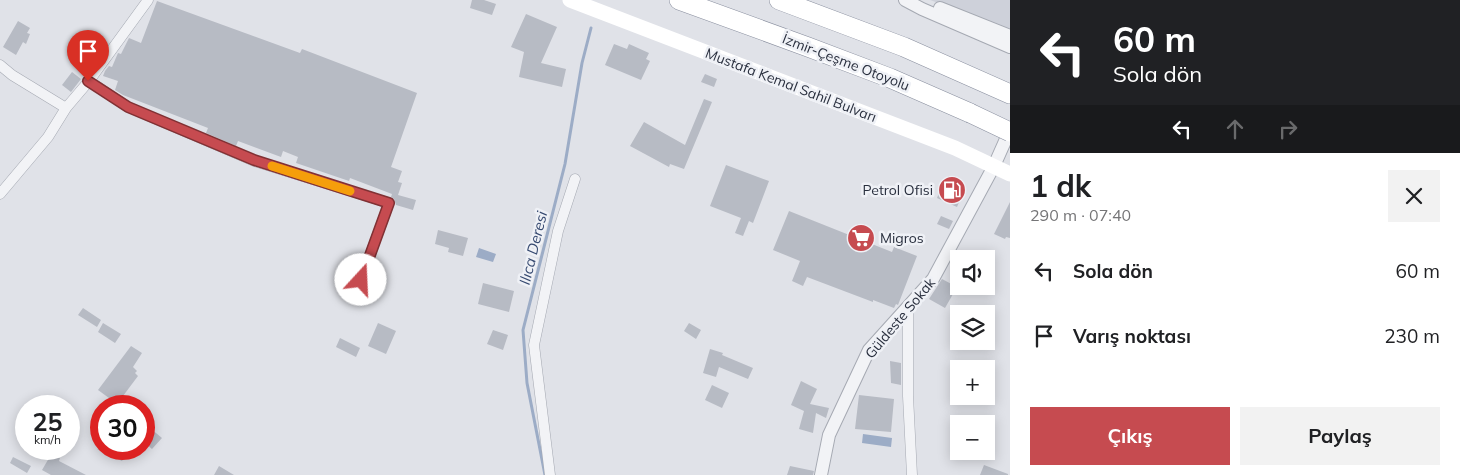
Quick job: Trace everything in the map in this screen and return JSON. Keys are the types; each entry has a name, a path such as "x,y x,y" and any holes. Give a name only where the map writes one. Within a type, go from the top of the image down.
{"highway":[{"name":"İzmir-Çeşme Otoyolu","path":"679,0 881,74 1010,131"},
{"path":"779,0 904,48 1010,94"}],"main road":[{"name":"Mustafa Kemal Sahil Bulvarı","path":"570,0 954,148 1010,174"}],"street":[{"path":"0,194 48,137 66,108 148,0"},
{"path":"905,0 1010,47"},
{"path":"915,0 1010,36"},
{"path":"0,65 12,76 66,108"},
{"path":"88,81 128,107 254,160 389,203 361,280"},
{"name":"Güldeste Sokak","path":"821,475 829,435 869,350 933,279 994,166 1010,131"},
{"path":"550,475 534,345 558,231 575,179"},
{"path":"908,307 908,396 912,475"}],"shaded area":[{"path":"930,0 1010,0 1010,29"}],"water":[{"path":"479,248 496,254 493,262 476,257"},
{"path":"863,434 892,438 891,447 862,443"}],"building":[{"path":"472,0 484,0 496,4 492,15 470,8"},
{"path":"157,1 300,53 302,49 417,93 391,167 402,171 398,182 402,183 398,195 416,200 413,210 396,205 391,197 392,194 350,178 349,181 296,163 298,157 283,151 281,157 238,141 236,146 206,133 208,128 123,95 115,90 118,81 103,76 105,71 109,66 112,67 118,53 121,54 129,38 141,43"},
{"path":"526,14 557,27 541,63 566,69 562,87 519,77 524,52 511,47"},
{"path":"18,21 30,28 27,33 30,34 26,44 23,42 16,55 3,47"},
{"path":"614,44 627,49 629,44 649,53 646,59 650,61 641,80 605,65"},
{"path":"72,72 81,79 71,92 62,85"},
{"path":"705,74 717,79 714,87 701,82"},
{"path":"704,99 712,102 684,169 670,164 669,167 630,146 644,122 685,145"},
{"path":"726,165 769,181 753,223 749,221 743,236 735,233 741,218 710,206"},
{"path":"944,181 964,190 957,207 937,198"},
{"path":"1010,202 1010,238 1006,237 1005,239 994,234"},
{"path":"789,211 892,252 894,247 917,256 898,305 896,304 894,308 873,300 873,302 807,277 803,286 792,281 800,261 773,250"},
{"path":"941,216 953,221 949,229 937,224"},
{"path":"438,230 468,238 463,256 448,252 449,248 435,244"},
{"path":"942,279 950,283 950,295 952,295 945,308 929,299"},
{"path":"483,283 514,291 509,312 478,304"},
{"path":"83,308 101,320 97,327 78,315"},
{"path":"103,323 121,334 115,343 98,332"},
{"path":"378,323 396,331 386,354 368,346"},
{"path":"689,323 701,330 696,339 684,331"},
{"path":"493,330 508,335 503,350 487,344"},
{"path":"340,338 360,348 356,357 336,347"},
{"path":"131,346 142,353 133,367 137,371 135,373 138,376 124,395 105,395 98,390"},
{"path":"710,349 723,353 722,355 753,368 748,379 719,367 716,377 703,373"},
{"path":"890,361 901,363 901,385 891,383"},
{"path":"801,381 817,389 810,404 829,408 826,418 816,413 813,433 799,429 804,411 791,405"},
{"path":"712,385 729,393 722,408 705,400"},
{"path":"859,395 894,399 891,432 855,429"},
{"path":"155,432 162,438 155,446"},
{"path":"13,457 15,460 31,466 27,473 10,463"},
{"path":"48,460 59,460 86,475 51,475 42,470"},
{"path":"984,465 1008,474 1008,475 980,475"},
{"path":"219,466 234,475 214,475"},
{"path":"790,466 814,471 813,475 787,475"}],"waterway":[{"name":"Ilıca Deresi","path":"545,475 527,383 523,330 565,164 582,63 591,28"}],"slow traffic":[{"path":"272,166 350,191"}],"place":[{"name":"Petrol Ofisi","path":"952,190"},
{"name":"Migros","path":"861,238"}],"route":[{"path":"88,81 128,107 254,160 389,203 361,280"}]}
